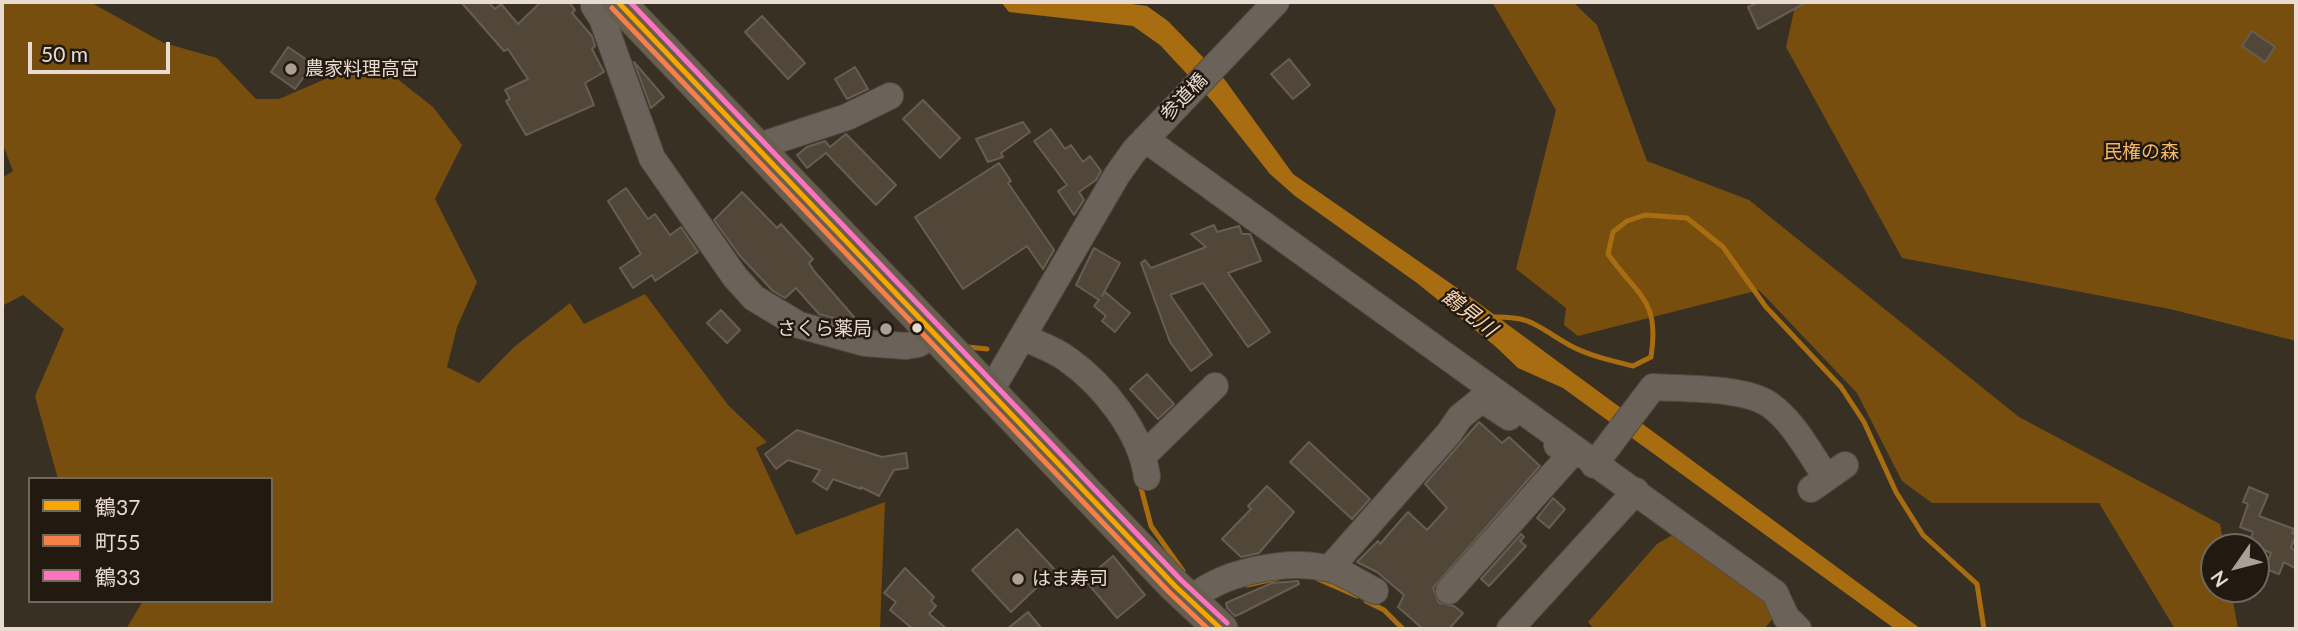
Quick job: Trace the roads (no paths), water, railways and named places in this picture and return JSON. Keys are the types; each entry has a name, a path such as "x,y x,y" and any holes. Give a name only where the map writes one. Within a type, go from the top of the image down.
{"main road":[{"path":"618,2 1190,601 1221,629"}],"street":[{"path":"598,2 594,6 602,18 644,145 735,277 754,298 799,325 865,343 906,346 918,344 934,334"},
{"name":"参道橋","path":"990,392 1117,175 1148,135 1276,2"},
{"path":"756,147 847,117 890,96"},
{"path":"1148,135 1161,153 1591,457 1775,593 1786,617 1798,629"},
{"path":"1023,337 1067,359 1091,382 1123,416 1146,466 1215,386"},
{"path":"1449,591 1633,415 1653,387 1766,394 1828,477"},
{"path":"1330,568 1449,433 1460,417 1482,399 1548,442 1591,457"},
{"path":"1519,626 1636,491"},
{"path":"1190,601 1204,587 1220,579 1301,564 1330,568 1375,591"}],"water":[{"name":"鶴見川","path":"1001,2 1116,2 1147,6 1168,21 1225,80 1293,174 1473,299 1921,629 1895,629 1563,388 1518,368 1417,283 1295,196 1270,174 1212,101 1160,45 1133,26 1009,12"}],"waterway":[{"name":"鶴見川","path":"1492,317 1527,321 1578,350 1633,366 1651,357 1653,338 1649,310 1637,290 1608,254 1613,232 1627,221 1645,215 1687,218 1723,247 1766,307 1841,387 1864,422 1896,492 1923,535 1977,584 1984,629"},
{"path":"968,347 987,349"},
{"path":"1140,484 1151,526 1183,571"},
{"path":"1247,585 1278,578"},
{"path":"1318,579 1357,596"},
{"path":"1366,601 1384,610 1403,629"}],"place":[{"name":"農家料理高宮","path":"291,69"},
{"name":"さくら薬局","path":"886,329"},
{"name":"はま寿司","path":"1018,579"}],"park label":[{"name":"民権の森","path":"2141,152"}]}
